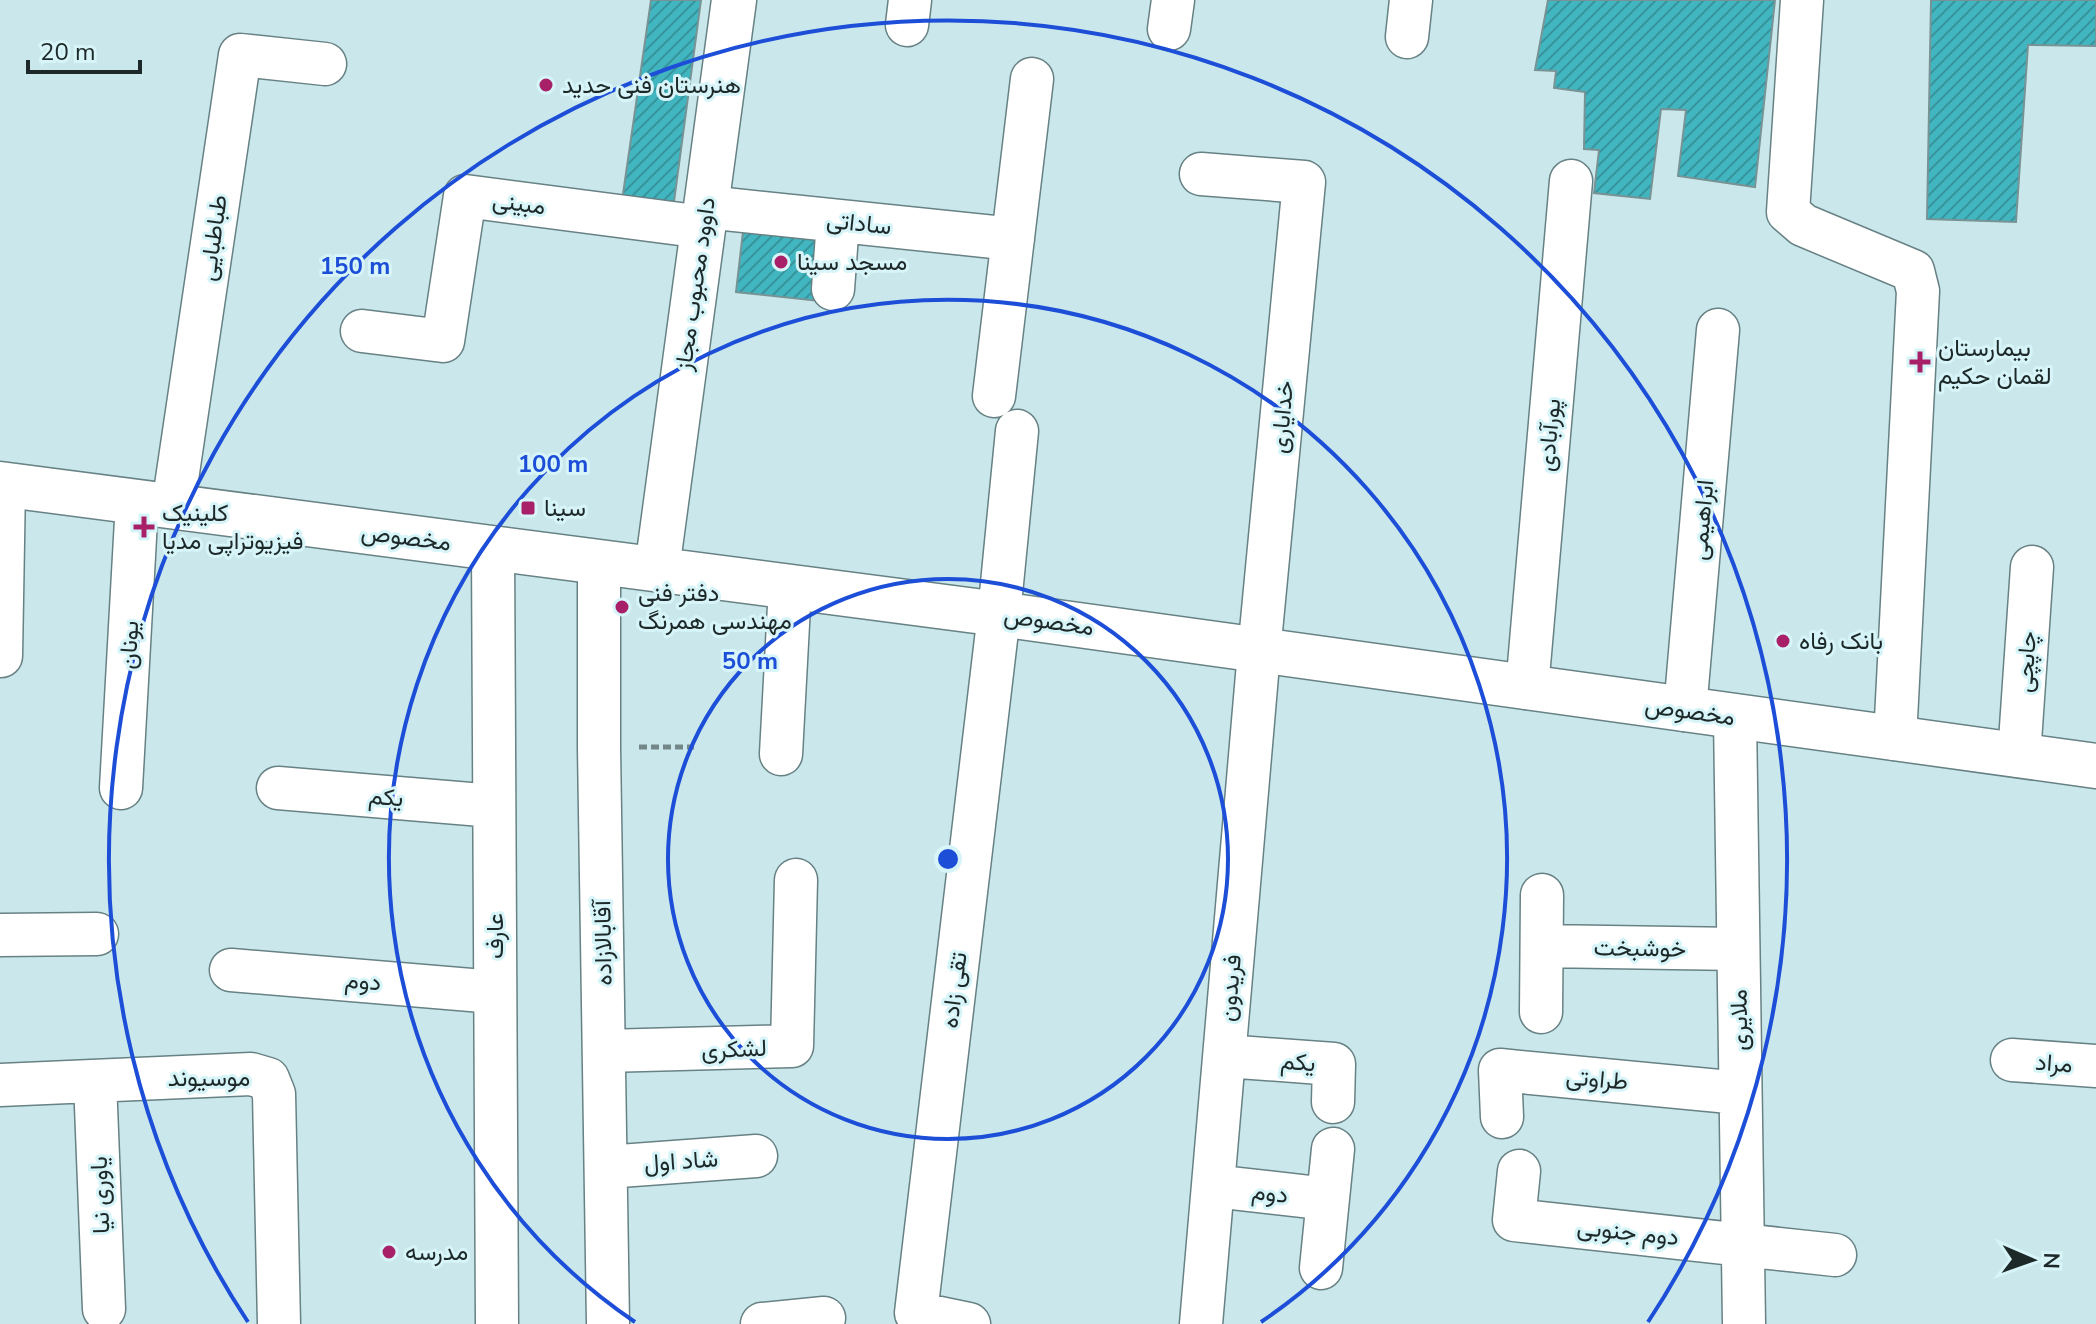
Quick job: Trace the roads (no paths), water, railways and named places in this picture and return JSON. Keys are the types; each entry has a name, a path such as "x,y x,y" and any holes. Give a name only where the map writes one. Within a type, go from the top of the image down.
{"main road":[{"name":"داوود محبوب مجاز","path":"657,569 734,0"},
{"name":"مخصوص","path":"2,484 999,614 2096,766"}],"street":[{"path":"1802,0 1788,212 1803,225 1913,271 1918,291 1895,739"},
{"name":"طباطبایی","path":"155,504 240,55 325,64"},
{"path":"994,396 1032,79"},
{"name":"خدایاری","path":"1201,174 1304,182 1259,652"},
{"name":"پورآبادی","path":"1527,688 1571,181"},
{"name":"مبینی","path":"362,331 443,341 465,196 704,217"},
{"name":"ساداتی","path":"704,217 838,221 1013,239"},
{"path":"833,289 838,221"},
{"name":"ابراهیمی","path":"1685,710 1718,330"},
{"path":"999,614 1017,431"},
{"path":"1,656 2,484"},
{"name":"یونان","path":"121,788 155,504"},
{"name":"عارف","path":"493,548 497,1324"},
{"name":"آقابالازاده","path":"599,562 608,1324"},
{"name":"چاپچی","path":"2019,756 2032,567"},
{"path":"781,754 790,587"},
{"name":"تقی زاده","path":"969,1324 916,1313 999,614"},
{"name":"فریدون","path":"1213,1322 1213,1186 1259,652"},
{"name":"ملایری","path":"1735,717 1744,1324"},
{"name":"یکم","path":"278,788 494,806"},
{"name":"لشکری","path":"605,1051 792,1046 796,880"},
{"path":"1541,1012 1542,895"},
{"path":"0,935 97,934"},
{"name":"خوشبخت","path":"1542,946 1738,949"},
{"name":"دوم","path":"231,970 495,992"},
{"name":"یکم","path":"1225,1056 1334,1064 1333,1102"},
{"name":"مراد","path":"2012,1060 2096,1066"},
{"name":"طراوتی","path":"1502,1117 1500,1070 1740,1093"},
{"name":"موسیوند","path":"0,1085 251,1074 268,1079 274,1094 279,1324"},
{"name":"یاوری نیا","path":"95,1081 104,1309"},
{"path":"1321,1268 1333,1149"},
{"name":"شاد اول","path":"606,1167 756,1156"},
{"name":"دوم جنوبی","path":"1519,1171 1514,1220 1835,1255"},
{"name":"دوم","path":"1213,1186 1328,1199"},
{"path":"762,1324 824,1318"}],"place":[{"name":"هنرستان فنی حدید","path":"546,85"},
{"name":"مسجد سینا","path":"781,262"},
{"name":"بیمارستان لقمان حکیم","path":"1920,362"},
{"name":"سینا","path":"528,508"},
{"name":"کلینیک فیزیوتراپی مدیا","path":"144,527"},
{"name":"دفتر فنی مهندسی همرنگ","path":"622,607"},
{"name":"بانک رفاه","path":"1783,641"},
{"name":"مدرسه","path":"389,1252"}]}
